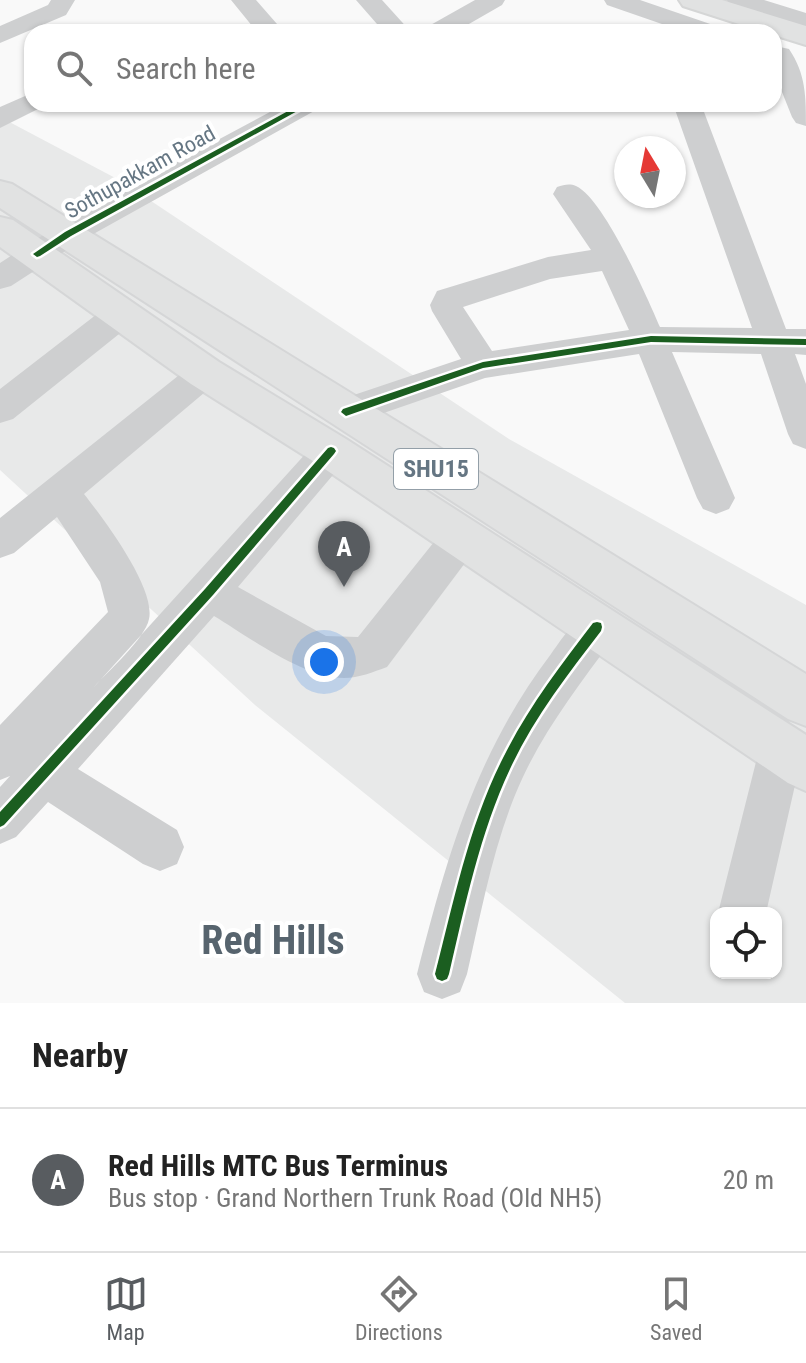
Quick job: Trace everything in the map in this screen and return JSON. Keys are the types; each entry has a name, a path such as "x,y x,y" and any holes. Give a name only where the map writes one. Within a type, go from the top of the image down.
{"main road":[{"path":"693,0 768,24"},
{"path":"656,15 709,24"},
{"path":"782,28 806,36"},
{"name":"SHU15","path":"0,192 122,313 205,373 339,431 460,539 794,758"},
{"name":"SHU15","path":"0,229 52,244 339,431 806,702"}],"street":[{"path":"25,24 57,10 63,0"},
{"path":"243,0 264,24"},
{"path":"368,0 390,24"},
{"path":"450,24 493,0"},
{"path":"616,0 685,24"},
{"path":"739,0 806,21"},
{"path":"0,35 24,24"},
{"path":"788,52 806,117"},
{"path":"0,119 24,106"},
{"name":"Sothupakkam Road","path":"0,278 52,244 291,112"},
{"path":"690,112 790,341 806,434"},
{"path":"568,194 579,205 611,258 651,339 716,498"},
{"path":"483,365 448,311 446,305 449,299 548,268 611,258"},
{"path":"0,409 122,313"},
{"path":"0,821 209,592 339,431 483,365 651,339 790,341"},
{"path":"0,541 205,373"},
{"path":"0,758 129,618 126,601 103,550 61,492"},
{"path":"209,592 318,654 337,660 355,659 372,653 460,539"},
{"path":"442,974 472,859 506,764 553,684 597,627"},
{"path":"744,907 794,758"},
{"path":"43,773 160,847"}],"shaded area":[{"path":"0,117 121,181 509,439 806,605 806,1003 625,1003 255,705 0,470"}],"cycle path":[{"path":"37,254 291,112"},
{"path":"346,412 483,365 651,339 806,342"},
{"path":"0,821 209,592 331,451"},
{"path":"442,974 477,840 495,788 537,710 597,627"}],"place":[{"name":"Red Hills MTC Bus Terminus","path":"344,587"}],"district":[{"name":"Red Hills","path":"273,940"}]}
